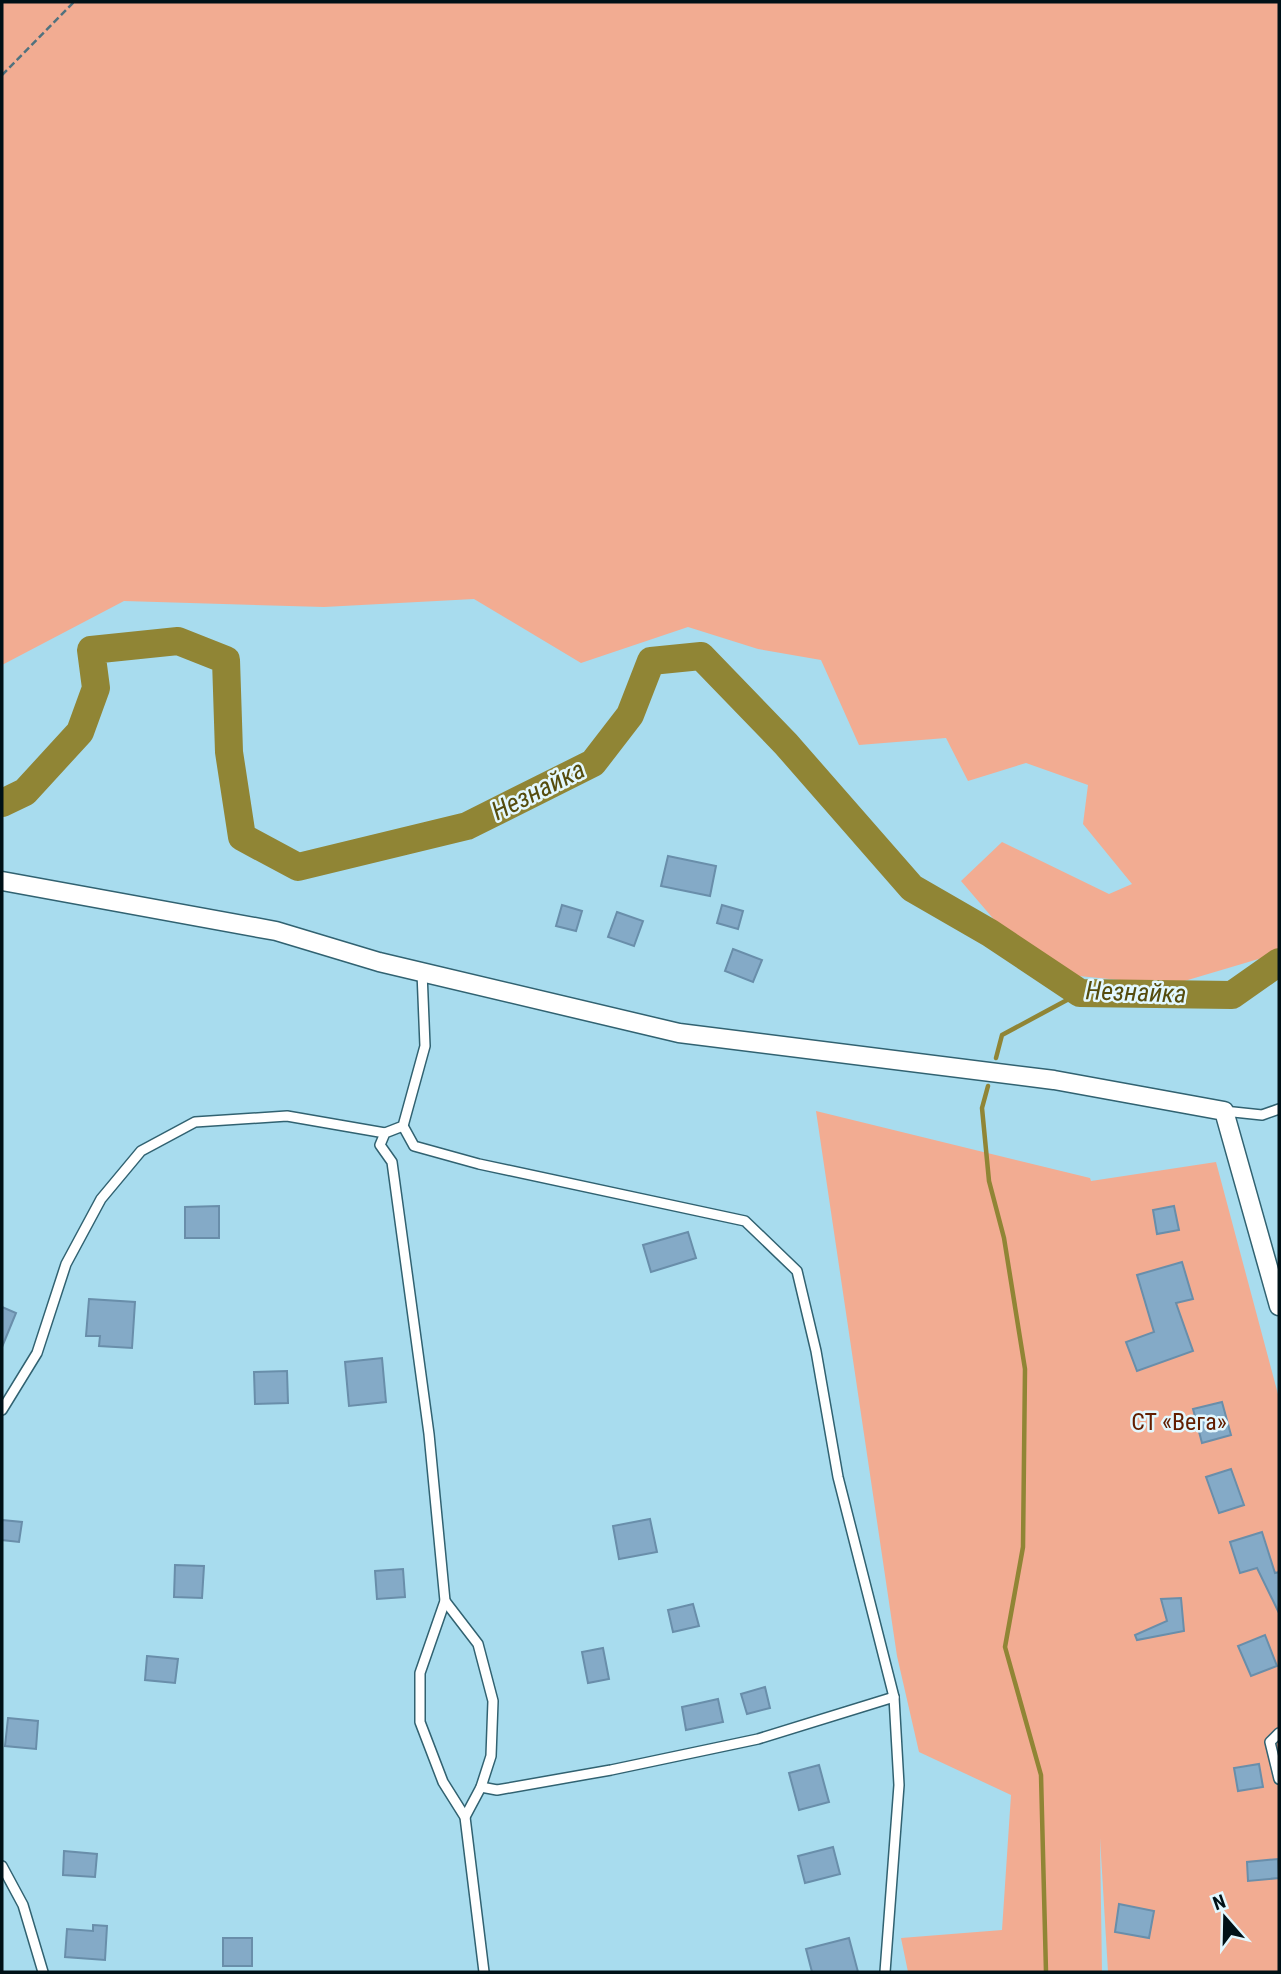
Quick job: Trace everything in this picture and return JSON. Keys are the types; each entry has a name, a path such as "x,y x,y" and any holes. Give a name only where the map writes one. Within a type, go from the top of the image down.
{"street":[{"path":"2,881 276,931 379,962 679,1033 1054,1080 1224,1111 1279,1306"}],"lane":[{"path":"422,972 425,1046 403,1125 414,1146 479,1164 745,1221 797,1272 816,1351 838,1477 894,1697 899,1785 885,1972"},
{"path":"1224,1111 1262,1115 1279,1108"},
{"path":"2,1410 37,1353 66,1264 101,1199 141,1151 195,1122 287,1116 385,1133 403,1125"},
{"path":"385,1133 380,1145 392,1162 429,1434 445,1601 420,1673 420,1722 443,1782 465,1817 484,1972"},
{"path":"445,1601 478,1644 494,1701 491,1756 481,1787 465,1817"},
{"path":"481,1787 497,1790 611,1770 758,1739 894,1697"},
{"path":"1279,1733 1270,1742 1279,1779"},
{"path":"2,1866 23,1905 43,1972"}],"path":[{"path":"2,75 74,2"}],"green space":[{"path":"2,2 1279,2 1279,953 1171,985 1068,975 997,923 961,881 1002,842 1109,894 1132,884 1083,824 1088,785 1026,763 968,781 946,738 859,745 821,660 758,649 688,627 581,663 474,599 324,607 124,601 2,665"},
{"name":"СТ «Вега»","path":"816,1111 1090,1178 1091,1181 1216,1162 1279,1398 1279,1972 1108,1972 1100,1838 1102,1972 908,1972 901,1938 1002,1930 1011,1795 919,1752 897,1656"}],"building":[{"path":"668,856 716,866 710,896 661,886"},
{"path":"562,905 582,911 576,931 556,926"},
{"path":"722,905 743,911 738,929 717,923"},
{"path":"617,912 643,921 634,946 608,937"},
{"path":"733,949 762,960 753,982 725,971"},
{"path":"219,1206 219,1238 185,1238 185,1207"},
{"path":"1174,1206 1179,1230 1157,1234 1153,1210"},
{"path":"688,1232 696,1258 651,1272 643,1245"},
{"path":"1182,1262 1193,1299 1176,1303 1193,1351 1137,1371 1126,1342 1154,1332 1137,1275"},
{"path":"89,1299 135,1302 132,1348 99,1346 100,1336 86,1336"},
{"path":"2,1307 16,1313 2,1347"},
{"path":"382,1358 386,1402 349,1406 345,1362"},
{"path":"287,1371 288,1403 255,1404 254,1372"},
{"path":"1222,1402 1231,1435 1202,1443 1193,1409"},
{"path":"1231,1469 1244,1505 1219,1513 1206,1477"},
{"path":"650,1519 657,1552 619,1559 613,1526"},
{"path":"2,1520 22,1522 19,1542 2,1540"},
{"path":"1262,1532 1275,1573 1279,1572 1279,1613 1257,1568 1240,1573 1230,1542"},
{"path":"175,1565 204,1566 202,1598 174,1597"},
{"path":"403,1569 405,1597 377,1599 375,1571"},
{"path":"1181,1598 1184,1631 1137,1640 1135,1635 1167,1621 1161,1599"},
{"path":"693,1604 699,1626 673,1632 668,1610"},
{"path":"1265,1635 1277,1666 1251,1676 1238,1646"},
{"path":"603,1648 609,1679 588,1683 582,1652"},
{"path":"147,1656 178,1659 175,1683 145,1680"},
{"path":"765,1687 770,1708 747,1714 741,1694"},
{"path":"718,1699 723,1722 686,1730 682,1707"},
{"path":"8,1718 38,1721 36,1749 5,1746"},
{"path":"1259,1764 1263,1787 1238,1791 1234,1768"},
{"path":"819,1765 829,1802 799,1810 789,1773"},
{"path":"833,1847 840,1874 805,1883 798,1856"},
{"path":"64,1851 97,1854 95,1877 63,1875"},
{"path":"1278,1859 1279,1878 1248,1881 1247,1862"},
{"path":"1119,1904 1154,1911 1149,1938 1115,1932"},
{"path":"93,1925 107,1926 105,1960 65,1957 67,1929 93,1931"},
{"path":"223,1938 252,1938 252,1966 223,1966"},
{"path":"849,1938 858,1972 812,1972 806,1949"}],"waterway":[{"name":"Незнайка","path":"2,803 25,792 80,732 96,688 91,650 178,641 226,660 229,752 242,837 298,867 467,826 593,763 630,715 651,661 701,656 786,744 912,888 990,933 1080,993 1232,995 1279,962"},
{"path":"996,1058 1002,1035 1080,993"},
{"path":"988,1086 982,1108 989,1181 1004,1238 1025,1369 1023,1547 1005,1647 1041,1775 1046,1972"}]}
